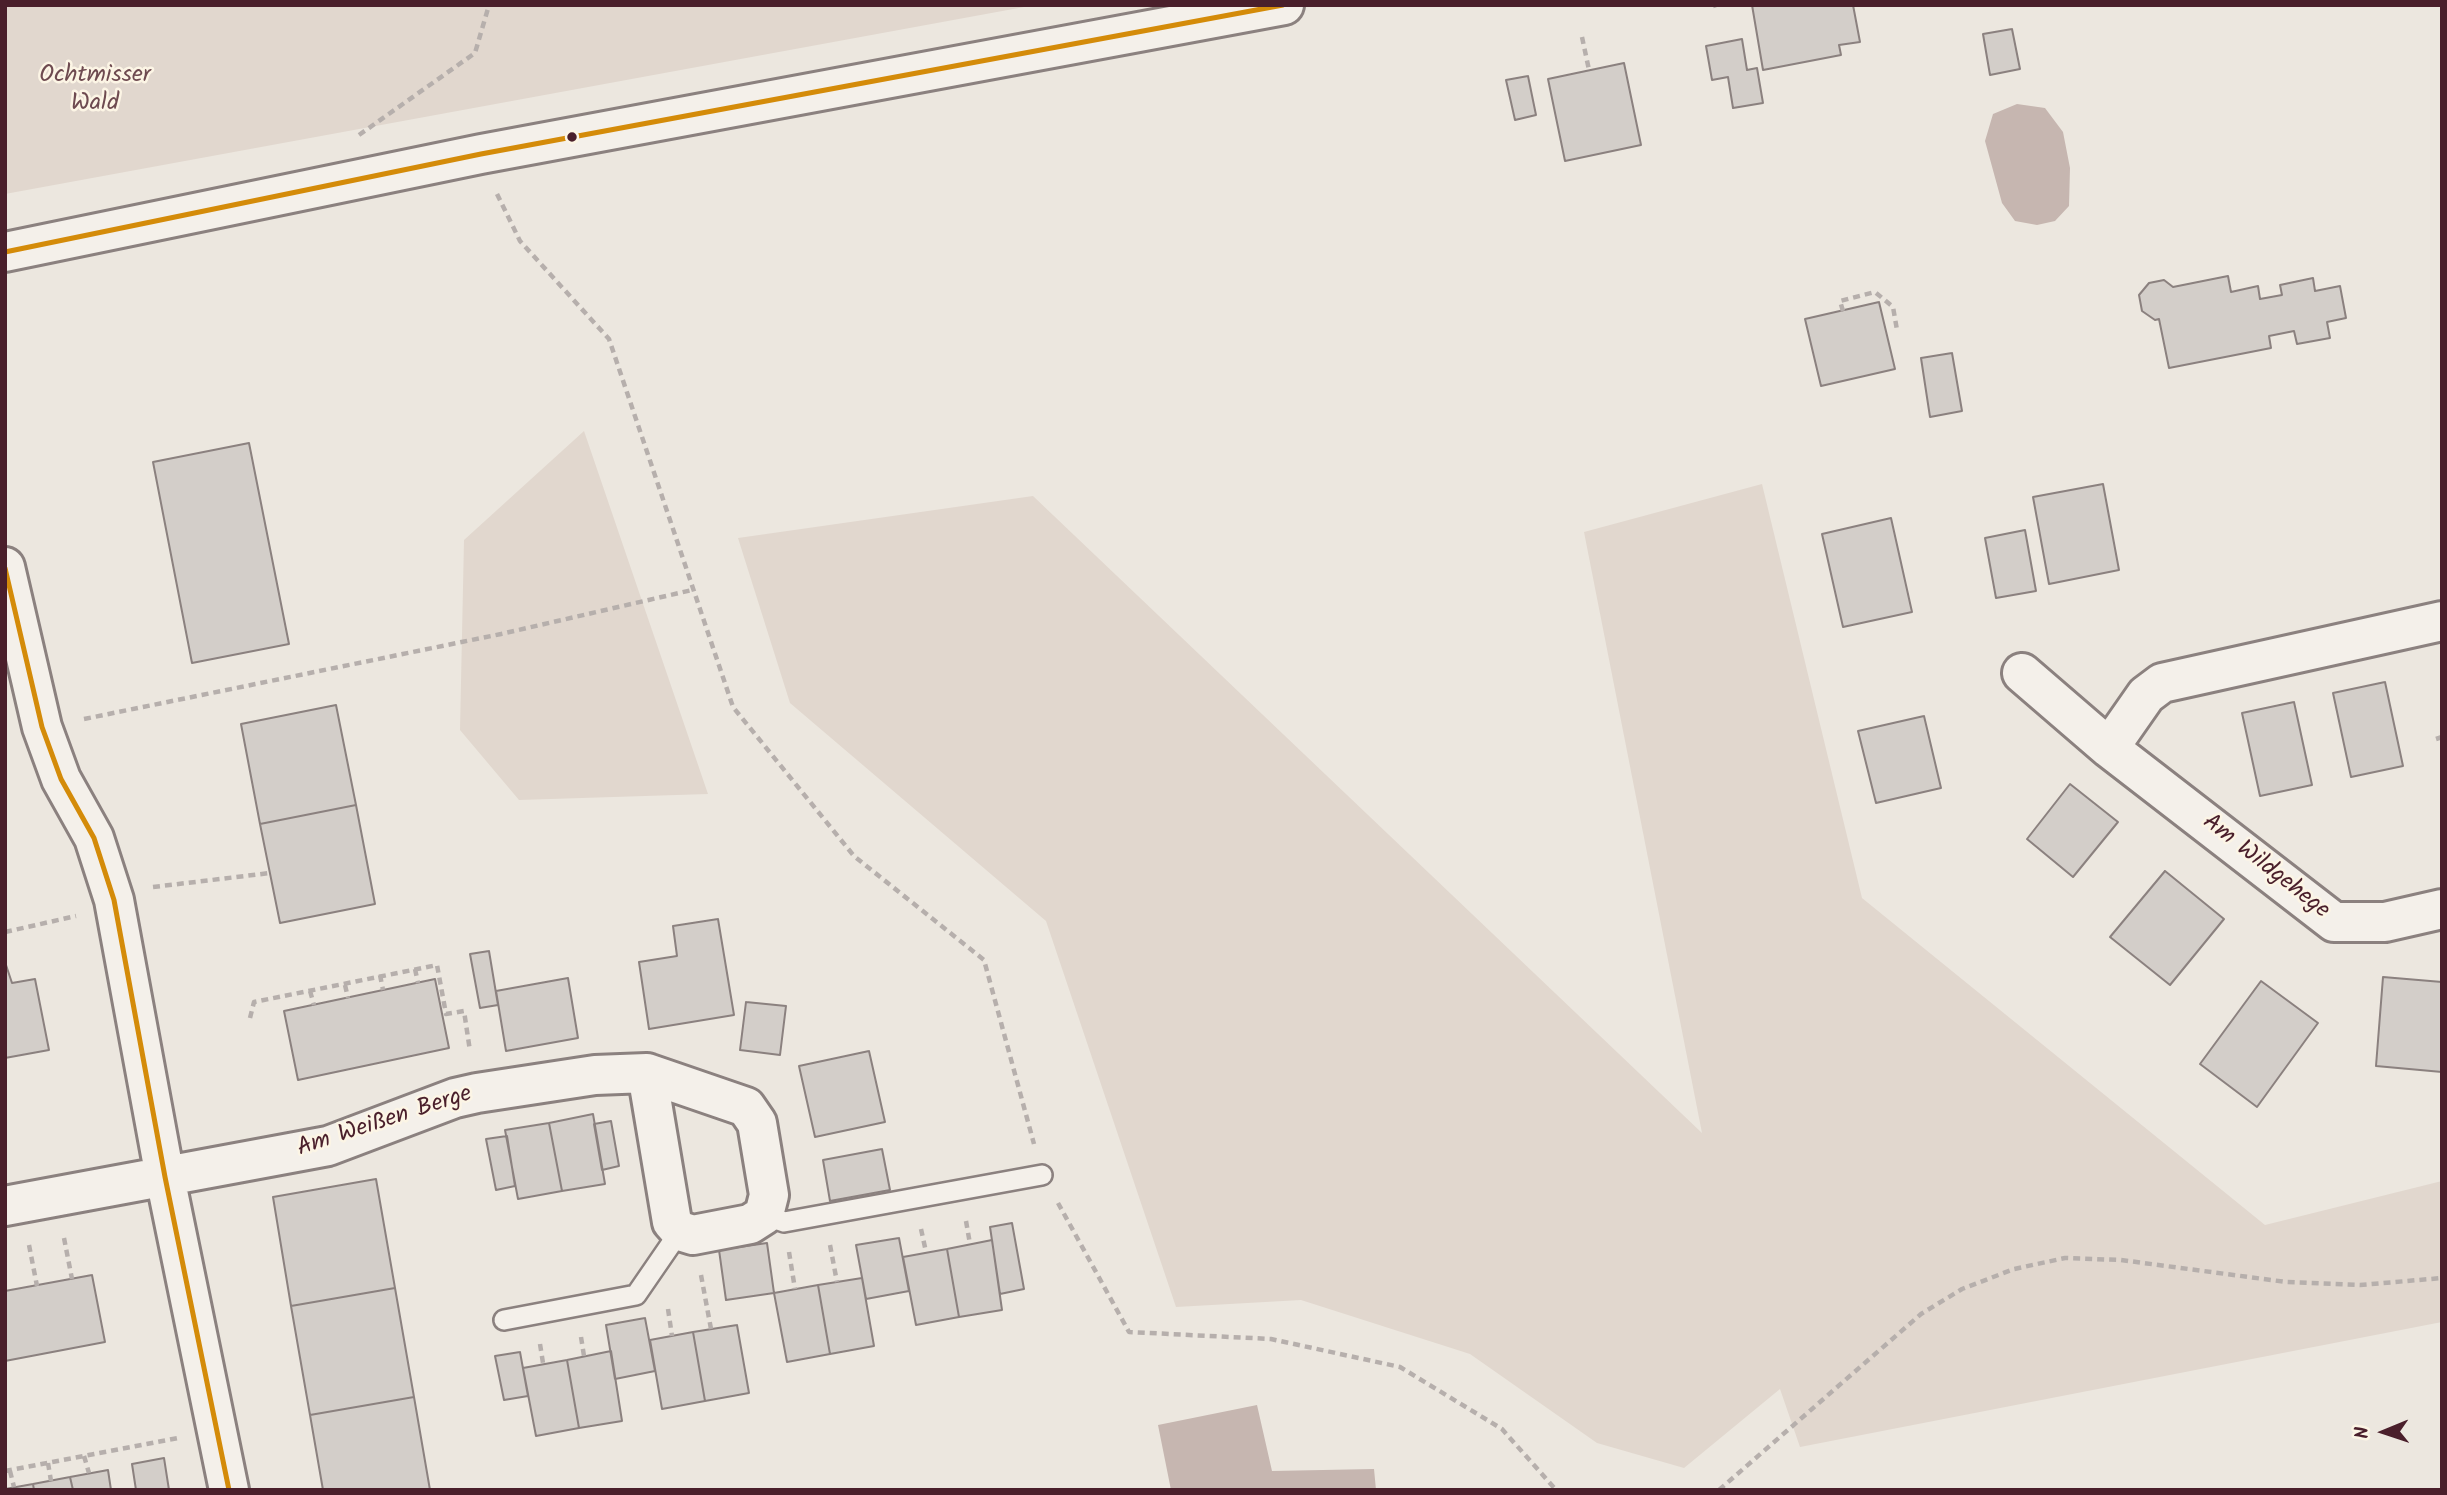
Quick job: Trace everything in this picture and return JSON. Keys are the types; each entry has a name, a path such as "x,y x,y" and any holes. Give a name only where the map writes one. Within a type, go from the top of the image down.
{"street":[{"path":"5,252 487,153 1284,5"},
{"path":"5,567 17,669 61,779 94,838 114,900 165,1177 229,1490"},
{"path":"2109,748 2146,695 2162,684 2442,621"},
{"name":"Am Wildgehege","path":"2022,673 2109,748 2334,922 2385,922 2442,909"},
{"path":"647,1073 672,1222 687,1233 750,1224 764,1215"},
{"name":"Am Weißen Berge","path":"5,1206 328,1146 455,1098 477,1093 595,1075 647,1073 746,1107 757,1123 769,1195 764,1215"}],"lane":[{"path":"764,1215 784,1222 1042,1175"},
{"path":"504,1320 636,1295 687,1233"}],"path":[{"path":"353,139 475,53 489,5"},
{"path":"1583,37 1589,70"},
{"path":"487,153 498,194 520,242 609,339 733,707 854,856 984,960 1042,1175 1129,1332 1271,1339 1400,1367 1502,1429 1556,1490"},
{"path":"1843,311 1840,301 1875,292 1893,307 1896,330"},
{"path":"42,727 501,634 692,590"},
{"path":"250,1018 254,1002 437,965 446,1014 464,1011 477,1093"},
{"path":"415,969 418,983"},
{"path":"380,975 383,990"},
{"path":"345,985 348,998"},
{"path":"310,991 314,1005"},
{"path":"687,1233 711,1329"},
{"path":"1720,1490 1921,1314 1962,1289 2014,1269 2065,1258 2121,1259 2286,1282 2360,1286 2442,1278"},
{"path":"14,1487 8,1471 216,1430"},
{"path":"84,1456 89,1474"},
{"path":"48,1463 51,1480"}],"green space":[{"name":"Ochtmisser Wald","path":"5,5 1035,5 5,194"},
{"path":"584,431 708,794 519,800 460,730 464,540"},
{"path":"1762,484 1862,898 2265,1225 2442,1181 2442,1322 1800,1447 1780,1389 1684,1468 1597,1443 1470,1354 1301,1300 1176,1307 1046,921 790,703 738,538 1033,496 1702,1133 1584,532"}],"shaded area":[{"path":"2017,104 2045,108 2063,132 2070,168 2069,206 2055,221 2037,225 2015,221 2002,203 1985,141 1993,114"},
{"path":"1257,1405 1272,1471 1374,1469 1376,1490 1171,1490 1158,1425"}],"building":[{"path":"1752,5 1853,5 1860,42 1839,45 1841,55 1763,70"},
{"path":"2012,29 2020,69 1990,75 1983,34"},
{"path":"1742,39 1747,70 1757,68 1763,103 1733,108 1728,77 1712,80 1706,46"},
{"path":"1624,63 1641,145 1565,161 1548,79"},
{"path":"1528,76 1536,115 1515,120 1506,80"},
{"path":"2228,276 2231,292 2258,286 2260,299 2282,295 2280,285 2313,278 2315,291 2340,286 2346,318 2327,322 2330,338 2297,344 2294,331 2269,336 2271,348 2169,368 2159,319 2155,320 2142,311 2139,295 2149,283 2164,280 2173,287"},
{"path":"1879,302 1895,369 1821,386 1805,319"},
{"path":"1952,353 1962,411 1930,417 1921,358"},
{"path":"249,443 289,644 192,663 153,462"},
{"path":"2103,484 2119,570 2049,584 2033,497"},
{"path":"1891,518 1912,612 1843,627 1822,534"},
{"path":"2025,530 2036,591 1996,598 1985,538"},
{"path":"2385,682 2403,766 2351,777 2333,693"},
{"path":"2294,702 2312,785 2260,796 2242,713"},
{"path":"336,705 356,805 260,824 241,724"},
{"path":"1924,716 1941,788 1876,803 1858,731"},
{"path":"2070,784 2118,822 2073,877 2027,839"},
{"path":"356,805 375,904 280,923 260,824"},
{"path":"2165,871 2224,919 2170,985 2110,937"},
{"path":"718,919 734,1015 649,1029 639,962 677,956 673,926"},
{"path":"489,951 498,1005 480,1008 470,954"},
{"path":"5,962 12,983 35,979 49,1050 5,1058"},
{"path":"2383,977 2442,982 2442,1072 2376,1066"},
{"path":"568,978 578,1038 506,1051 496,991"},
{"path":"435,979 449,1048 298,1080 284,1011"},
{"path":"2261,981 2318,1023 2257,1107 2200,1064"},
{"path":"746,1002 786,1006 780,1055 740,1050"},
{"path":"869,1051 885,1122 815,1137 799,1066"},
{"path":"593,1114 605,1184 562,1191 549,1123"},
{"path":"611,1121 619,1166 602,1170 594,1124"},
{"path":"549,1123 562,1191 518,1199 505,1130"},
{"path":"507,1136 515,1186 496,1190 486,1139"},
{"path":"882,1149 890,1190 830,1201 823,1160"},
{"path":"376,1179 395,1288 291,1306 273,1197"},
{"path":"1012,1223 1024,1289 1000,1294 990,1227"},
{"path":"899,1238 909,1291 866,1299 856,1245"},
{"path":"992,1240 1002,1310 959,1317 947,1249"},
{"path":"767,1243 774,1293 726,1300 719,1250"},
{"path":"947,1249 959,1317 916,1325 903,1257"},
{"path":"92,1275 105,1342 5,1361 5,1291"},
{"path":"862,1278 874,1346 830,1354 818,1285"},
{"path":"818,1285 830,1354 787,1362 774,1293"},
{"path":"395,1288 414,1397 310,1415 291,1306"},
{"path":"645,1318 655,1371 615,1379 606,1325"},
{"path":"737,1325 749,1393 705,1401 693,1332"},
{"path":"693,1332 705,1401 662,1409 650,1340"},
{"path":"611,1351 622,1421 579,1428 567,1360"},
{"path":"520,1352 528,1396 504,1400 495,1356"},
{"path":"567,1360 579,1428 536,1436 523,1368"},
{"path":"414,1397 430,1490 323,1490 310,1415"},
{"path":"164,1458 169,1490 136,1490 132,1464"},
{"path":"108,1470 111,1490 73,1490 70,1477"},
{"path":"70,1477 73,1490 34,1490 33,1484"},
{"path":"33,1484 34,1490 5,1490 5,1489"}],"transit line":[{"path":"5,252 481,154 1283,5"},
{"path":"5,568 42,727 61,779 94,838 114,900 165,1177 229,1490"}]}
